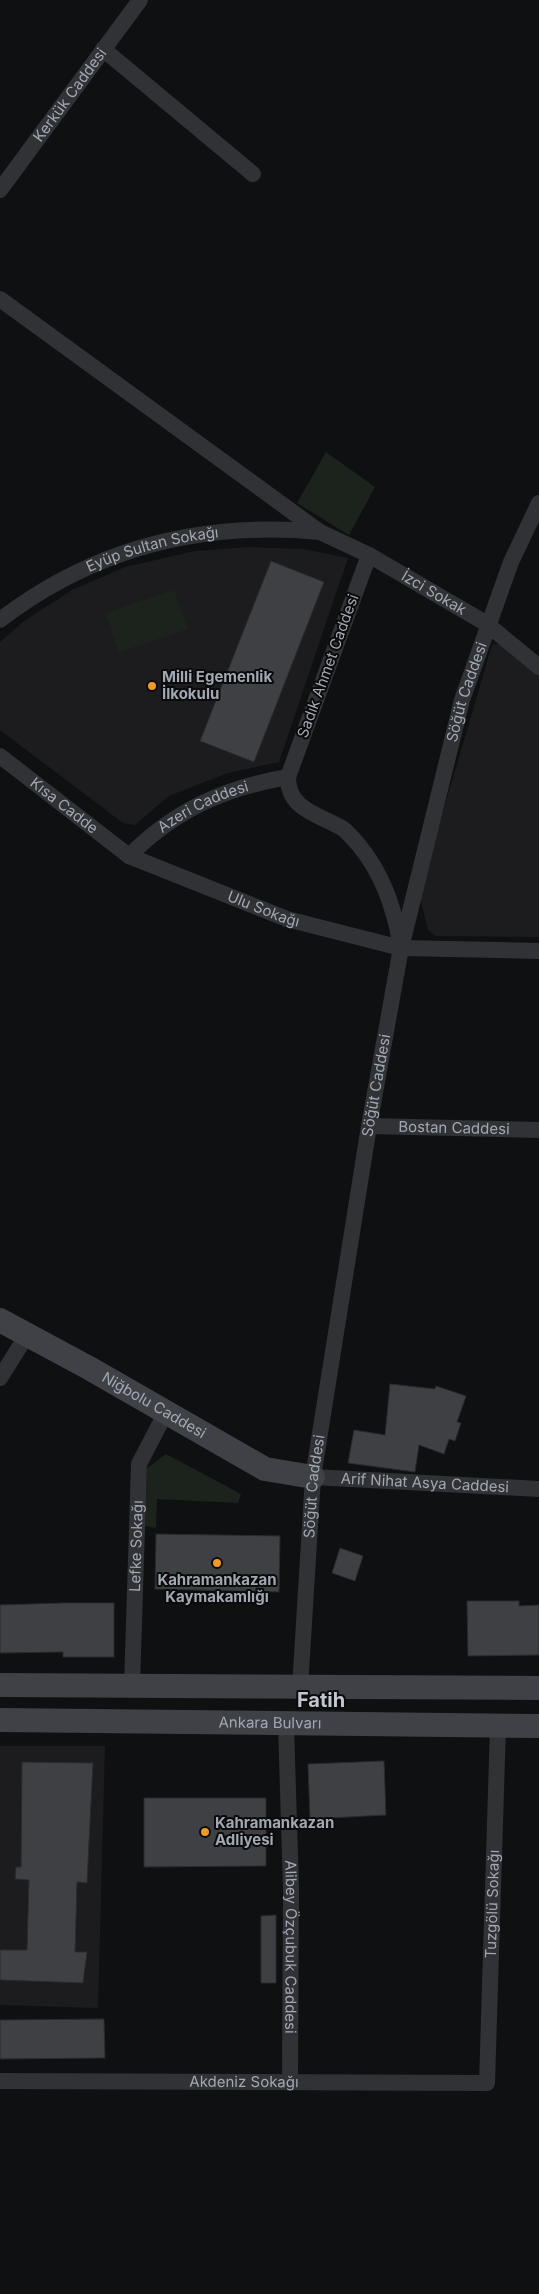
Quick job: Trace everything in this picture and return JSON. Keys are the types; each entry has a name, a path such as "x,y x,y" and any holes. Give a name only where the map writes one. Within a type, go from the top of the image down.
{"main road":[{"name":"Niğbolu Caddesi","path":"0,1320 265,1469 313,1477"},
{"path":"0,1685 539,1688"},
{"name":"Ankara Bulvarı","path":"0,1720 286,1725 539,1726"}],"street":[{"name":"Kerkük Caddesi","path":"0,190 140,0"},
{"path":"103,49 253,174"},
{"path":"0,299 320,532"},
{"name":"Söğüt Caddesi","path":"300,1688 313,1477 369,1126 402,948 462,700 487,624 511,562 539,503"},
{"name":"Eyüp Sultan Sokağı","path":"0,620 42,591 98,562 160,542 199,534 255,529 320,532"},
{"name":"İzci Sokak","path":"320,532 369,555 487,624 539,667"},
{"name":"Sadık Ahmet Caddesi","path":"288,777 369,555"},
{"name":"Kısa Cadde","path":"0,756 129,856"},
{"path":"288,777 290,792 296,803 307,811 344,829 370,860 389,896 402,948"},
{"name":"Azeri Caddesi","path":"129,856 151,834 193,807 239,788 288,777"},
{"name":"Ulu Sokağı","path":"129,856 287,918 402,948 539,951"},
{"name":"Bostan Caddesi","path":"369,1126 539,1130"},
{"path":"0,1378 27,1335"},
{"name":"Lefke Sokağı","path":"132,1686 139,1464 166,1412"},
{"name":"Arif Nihat Asya Caddesi","path":"313,1477 539,1490"},
{"name":"Alibey Özçubuk Caddesi","path":"286,1725 291,1889 290,2082"},
{"name":"Tuzgölü Sokağı","path":"487,2083 498,1726"},
{"name":"Akdeniz Sokağı","path":"0,2081 487,2083"}],"shaded area":[{"path":"326,452 375,487 349,535 297,503"},
{"name":"Milli Egemenlik İlkokulu","path":"249,547 303,549 348,558 279,762 228,773 169,796 135,825 123,823 0,730 0,642 24,621 72,590 125,567 195,551"},
{"path":"174,590 188,629 119,652 106,613"},
{"path":"505,642 539,676 539,937 436,936 428,930 419,893 492,645"},
{"path":"166,1454 241,1494 238,1503 157,1499 156,1528 145,1526 147,1468"},
{"path":"0,1746 105,1746 98,2008 0,2005"}],"building":[{"path":"271,561 324,582 254,762 200,741"},
{"path":"390,1384 435,1389 436,1386 466,1396 457,1422 461,1423 455,1441 449,1439 444,1454 419,1445 415,1472 348,1463 354,1430 385,1435"},
{"name":"Kahramankazan Kaymakamlığı","path":"156,1534 280,1536 279,1592 155,1589"},
{"path":"340,1548 363,1556 355,1581 332,1573"},
{"path":"467,1601 519,1601 519,1606 539,1605 539,1655 468,1656"},
{"path":"114,1603 114,1657 63,1657 63,1652 0,1653 0,1605"},
{"path":"384,1761 386,1815 310,1819 308,1764"},
{"path":"22,1762 93,1763 87,1883 77,1882 75,1952 87,1952 83,1983 0,1980 0,1950 27,1950 29,1880 15,1879 16,1867 21,1867"},
{"name":"Kahramankazan Adliyesi","path":"144,1798 266,1798 266,1866 144,1867"},
{"path":"276,1915 276,1983 261,1983 261,1916"},
{"path":"104,2019 105,2058 0,2059 0,2020"}],"place":[{"name":"Milli Egemenlik İlkokulu","path":"152,686"},
{"name":"Kahramankazan Kaymakamlığı","path":"217,1563"},
{"name":"Kahramankazan Adliyesi","path":"205,1832"}],"district":[{"name":"Fatih","path":"321,1700"}]}
